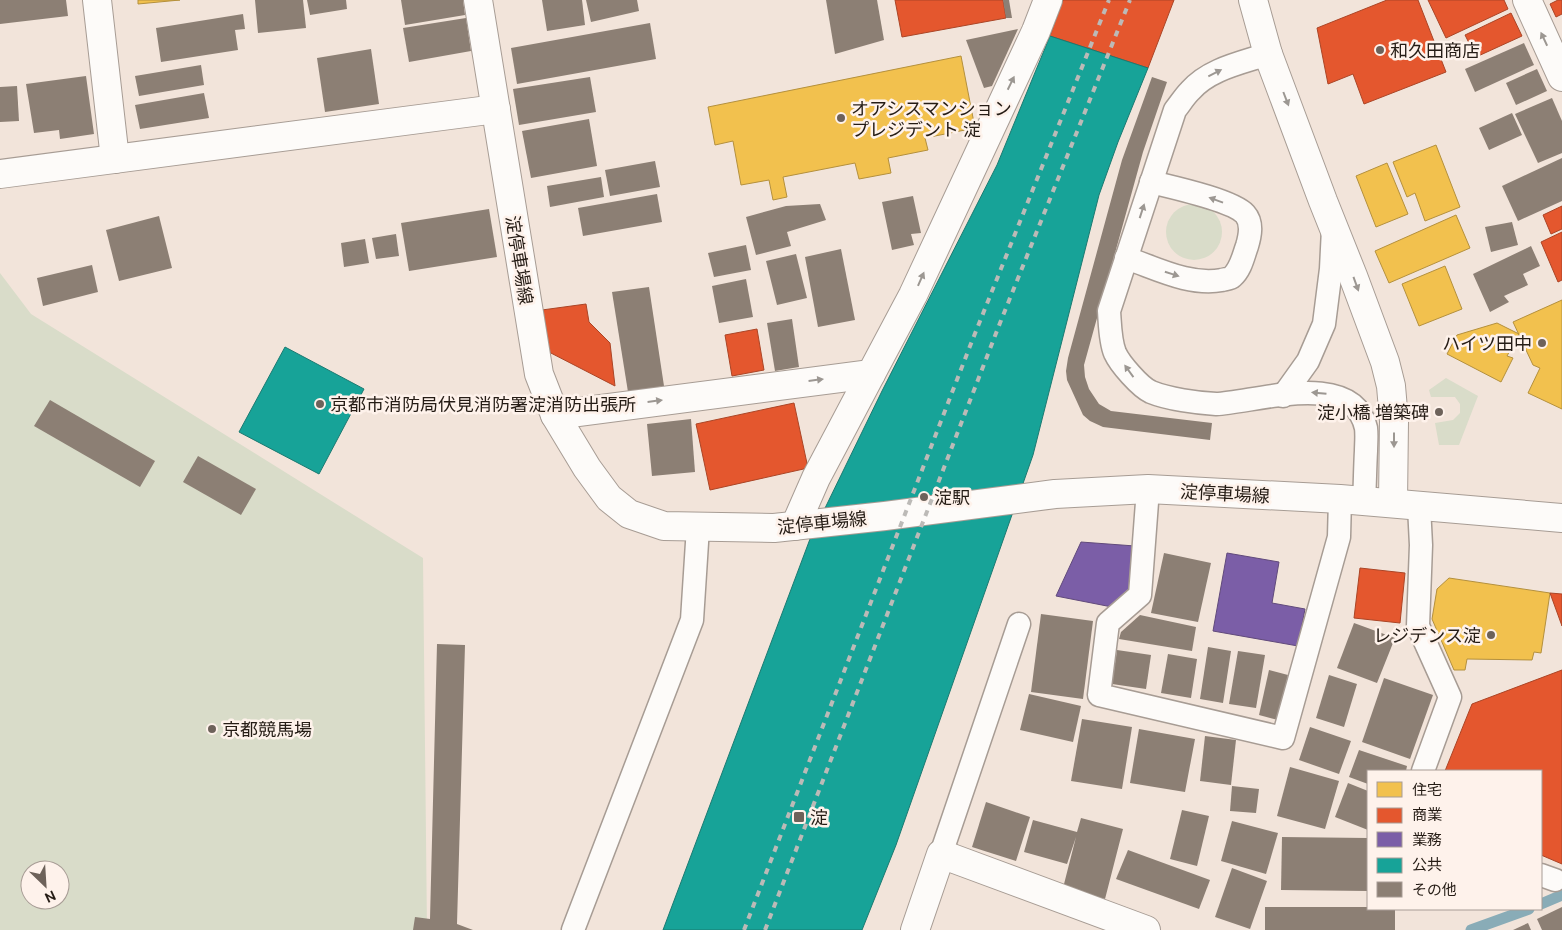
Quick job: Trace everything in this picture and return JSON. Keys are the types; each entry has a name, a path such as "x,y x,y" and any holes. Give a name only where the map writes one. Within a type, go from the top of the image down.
{"street":[{"path":"97,0 115,159"},
{"name":"淀停車場線","path":"478,0 539,374 555,415 587,468 609,498 629,514 664,526 774,528 1055,494 1148,490 1352,500 1562,518"},
{"path":"795,526 816,478 913,295 1036,31 1048,0"},
{"path":"1253,0 1268,54 1382,353 1389,378 1406,504"},
{"path":"1527,0 1562,77"},
{"path":"0,174 496,108"},
{"path":"555,415 871,374"},
{"path":"915,930 941,854 1146,930"}],"lane":[{"path":"1148,490 1140,595 1108,623 1099,695 1283,738 1339,537 1352,500 1366,431 1362,415 1353,406 1331,394 1314,392 1231,403 1203,403 1150,392 1135,379 1116,353 1110,328 1109,311 1175,110 1190,90 1201,81 1218,72 1268,54"},
{"path":"1126,258 1200,282 1231,278 1239,268 1250,236 1250,224 1245,213 1230,205 1207,197 1151,182"},
{"path":"1283,396 1308,361 1324,324 1331,269 1333,225"},
{"path":"1406,504 1421,545 1418,626 1450,697 1423,770"},
{"path":"573,930 692,620 698,527"},
{"path":"941,854 1020,624"}],"green space":[{"path":"1194,204 1205,206 1214,212 1220,221 1222,232 1220,243 1214,252 1205,258 1194,260 1183,258 1174,252 1168,243 1166,232 1168,221 1174,212 1183,206"},
{"name":"京都競馬場","path":"0,273 31,314 423,558 427,930 0,930"},
{"path":"1446,378 1478,396 1459,445 1439,445 1435,423 1453,420 1460,413 1460,404 1455,397 1431,397 1429,390"}],"building: 住宅":[{"path":"138,0 180,0 138,4"},
{"name":"オアシスマンション プレジデント 淀","path":"961,56 975,128 925,138 928,150 888,158 891,173 859,179 855,163 783,177 787,197 773,200 769,180 741,185 733,141 715,145 708,107"},
{"path":"1436,145 1460,207 1425,221 1415,193 1407,197 1393,162"},
{"path":"1387,163 1408,214 1376,227 1356,176"},
{"path":"1456,215 1470,248 1389,283 1375,251"},
{"path":"1445,266 1462,309 1419,326 1402,284"},
{"name":"ハイツ田中","path":"1562,300 1562,409 1528,393 1540,368 1533,365 1513,322"},
{"path":"1497,323 1519,334 1507,356 1513,358 1501,382 1447,354 1457,335"},
{"name":"レジデンス淀","path":"1449,578 1550,593 1541,653 1534,652 1532,660 1467,659 1465,670 1454,670 1432,619 1437,589"}],"building: 商業":[{"path":"895,0 1003,0 1006,18 902,37"},
{"path":"1063,0 1174,0 1148,68 1050,36"},
{"name":"和久田商店","path":"1387,0 1418,0 1446,72 1364,104 1353,74 1328,84 1317,28"},
{"path":"1428,0 1504,0 1508,9 1446,38"},
{"path":"1562,0 1562,14 1556,17 1550,4"},
{"path":"1511,13 1522,36 1476,57 1465,35"},
{"path":"1562,206 1562,229 1551,234 1543,215"},
{"path":"1562,232 1562,280 1558,282 1541,242"},
{"path":"586,304 589,322 610,343 615,386 547,351 542,310"},
{"path":"757,329 764,370 732,376 725,335"},
{"path":"794,403 808,468 710,490 696,424"},
{"path":"1360,568 1405,573 1400,623 1354,618"},
{"path":"1550,593 1562,594 1562,626"},
{"path":"1562,670 1562,864 1542,855 1542,770 1445,770 1472,704"}],"building: 業務":[{"path":"1081,542 1135,546 1130,599 1112,607 1056,596"},
{"path":"1227,553 1279,562 1272,603 1305,609 1298,646 1213,631"}],"building: 公共":[{"name":"淀駅","path":"1050,36 1148,68 1099,195 1033,455 896,845 862,930 663,930 810,539 882,391 997,165"},
{"path":"285,347 364,389 319,474 239,432"}],"building: その他":[{"path":"0,0 66,0 68,16 0,24"},
{"path":"255,0 303,0 306,28 258,33"},
{"path":"307,0 346,0 347,9 310,15"},
{"path":"401,0 463,0 465,15 405,25"},
{"path":"542,0 582,0 585,25 547,31"},
{"path":"586,0 637,0 639,11 591,22"},
{"path":"826,0 877,0 884,40 835,54"},
{"path":"1003,0 1009,0 1012,18 1006,18"},
{"path":"243,14 245,29 235,30 238,50 161,62 156,28"},
{"path":"466,18 471,51 409,62 403,28"},
{"path":"650,23 656,59 517,84 511,48"},
{"path":"1018,29 992,86 984,88 966,40"},
{"path":"1524,43 1534,65 1475,92 1465,69"},
{"path":"371,49 379,104 325,112 317,58"},
{"path":"201,65 204,85 139,96 135,76"},
{"path":"1537,69 1547,91 1516,105 1506,83"},
{"path":"86,76 94,134 60,139 59,130 34,133 26,84"},
{"path":"590,77 596,112 519,125 513,89"},
{"path":"1152,77 1167,82 1143,152 1084,365 1085,377 1089,389 1099,404 1111,411 1212,423 1210,440 1103,427 1090,421 1083,415 1067,380 1068,358 1122,160"},
{"path":"17,86 19,121 0,122 0,87"},
{"path":"204,93 209,118 140,129 135,105"},
{"path":"1552,98 1562,121 1562,153 1538,163 1515,114"},
{"path":"1512,113 1522,135 1489,150 1479,128"},
{"path":"589,119 597,166 531,178 522,131"},
{"path":"1562,158 1562,201 1518,221 1502,186"},
{"path":"655,161 660,187 610,196 605,170"},
{"path":"601,177 604,197 550,207 547,186"},
{"path":"657,194 662,222 583,236 578,208"},
{"path":"913,196 921,233 911,234 914,245 892,250 882,202"},
{"path":"820,204 826,220 787,232 791,246 756,255 746,217 786,206"},
{"path":"489,209 497,257 409,271 401,223"},
{"path":"159,216 172,268 119,281 106,230"},
{"path":"1512,222 1518,245 1491,252 1485,227"},
{"path":"396,234 399,256 376,259 372,238"},
{"path":"365,239 369,263 344,267 341,243"},
{"path":"746,245 751,270 714,277 708,253"},
{"path":"1531,246 1540,266 1523,274 1528,285 1504,296 1509,302 1490,312 1473,274"},
{"path":"841,249 855,320 818,327 805,257"},
{"path":"796,254 807,298 777,305 766,261"},
{"path":"92,265 98,292 43,306 37,278"},
{"path":"746,279 753,317 719,323 712,286"},
{"path":"649,287 664,386 628,392 612,292"},
{"path":"792,319 799,367 775,371 767,323"},
{"path":"50,400 155,461 140,487 34,426"},
{"path":"691,419 695,472 652,476 647,424"},
{"path":"198,456 256,489 241,515 183,482"},
{"path":"1164,553 1211,563 1198,622 1151,613"},
{"path":"1041,614 1093,621 1083,699 1031,692"},
{"path":"1140,615 1196,627 1192,651 1119,639 1121,632"},
{"path":"1354,623 1395,638 1377,683 1337,668"},
{"path":"437,644 465,645 457,924 473,930 413,930 415,917 430,919"},
{"path":"1208,647 1231,651 1223,703 1200,699"},
{"path":"1117,650 1151,655 1146,689 1112,684"},
{"path":"1238,651 1265,655 1256,708 1229,704"},
{"path":"1168,654 1197,659 1191,698 1161,693"},
{"path":"1269,670 1288,675 1278,720 1259,715"},
{"path":"1329,675 1357,684 1344,727 1316,718"},
{"path":"1384,678 1433,695 1410,759 1362,742"},
{"path":"1029,694 1081,706 1073,742 1020,730"},
{"path":"1082,719 1132,727 1122,789 1071,781"},
{"path":"1310,727 1351,741 1339,774 1299,760"},
{"path":"1139,729 1195,739 1185,792 1130,783"},
{"path":"1205,736 1236,740 1231,785 1200,781"},
{"path":"1359,750 1407,766 1406,770 1367,770 1367,784 1349,777"},
{"path":"1290,767 1339,781 1325,829 1277,816"},
{"path":"1348,783 1367,791 1367,830 1335,817"},
{"path":"1232,786 1259,789 1256,813 1230,811"},
{"path":"986,802 1030,817 1016,861 972,847"},
{"path":"1182,810 1209,816 1197,866 1170,859"},
{"path":"1081,818 1123,829 1105,899 1063,888 1076,837 1067,864 1024,852 1033,820 1077,832"},
{"path":"1232,821 1278,833 1266,874 1221,861"},
{"path":"1282,837 1367,838 1367,891 1281,890"},
{"path":"1128,850 1210,880 1199,909 1116,879"},
{"path":"1232,868 1267,881 1250,929 1215,917"},
{"path":"1265,907 1367,907 1367,910 1395,910 1395,930 1265,930"},
{"path":"1562,907 1562,930 1542,930 1537,919"},
{"path":"1528,923 1531,930 1513,930"}],"waterway":[{"path":"1542,904 1562,895"},
{"path":"1471,930 1526,910"}],"railway":[{"path":"744,930 972,341 1109,0"},
{"path":"765,930 1000,323 1130,0"}],"place":[{"name":"和久田商店","path":"1380,50"},
{"name":"オアシスマンション プレジデント 淀","path":"841,118"},
{"name":"ハイツ田中","path":"1542,343"},
{"name":"京都市消防局伏見消防署淀消防出張所","path":"320,404"},
{"name":"淀小橋 増築碑","path":"1439,412"},
{"name":"淀駅","path":"924,497"},
{"name":"レジデンス淀","path":"1491,635"},
{"name":"京都競馬場","path":"212,729"},
{"name":"淀","path":"799,817"}]}
